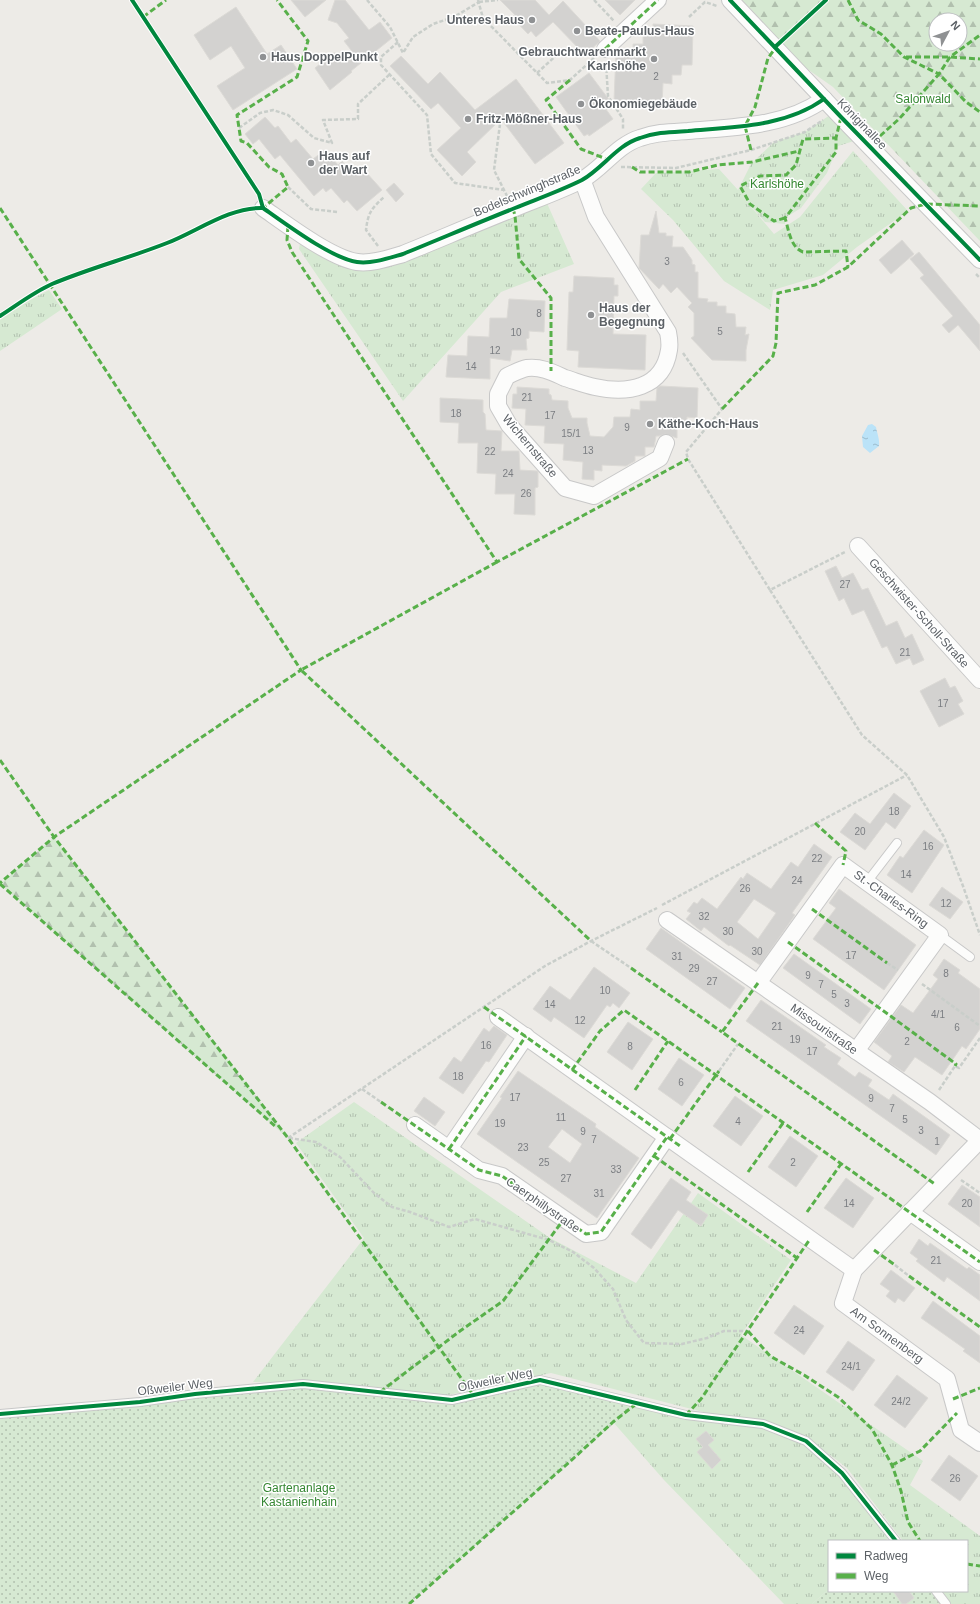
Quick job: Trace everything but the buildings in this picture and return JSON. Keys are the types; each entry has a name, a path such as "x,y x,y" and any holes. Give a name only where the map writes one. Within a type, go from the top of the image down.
{"street":[{"path":"605,49 658,0"},
{"name":"Königinallee","path":"725,4 836,111 980,260"},
{"name":"Bodelschwinghstraße","path":"263,208 288,226 344,259 358,262 387,259 403,254 582,179 609,160 624,146 638,138 654,133 745,126 775,121 797,115 824,99"},
{"name":"Wichernstraße","path":"582,179 596,218 668,332 669,349 666,362 660,373 651,382 638,388 619,390 595,387 565,378 551,370 528,368 507,376 498,394 498,406 509,425 565,488 594,496 660,458 666,443"},
{"name":"Geschwister-Scholl-Straße","path":"858,546 980,680"},
{"name":"St.-Charles-Ring","path":"758,983 843,865 940,935 856,1051"},
{"name":"Missouristraße","path":"667,920 930,1102 980,1140"},
{"path":"498,1017 854,1270"},
{"path":"449,1149 526,1036"},
{"name":"Caerphillystraße","path":"415,1125 480,1170 502,1176 586,1234 601,1232 667,1137"},
{"name":"Am Sonnenberg","path":"980,1140 854,1270 843,1303 947,1379 961,1430 980,1443"},
{"path":"910,1212 980,1262"}],"lane":[{"path":"867,882 897,843"},
{"path":"940,935 970,957"},
{"name":"Oßweiler Weg","path":"0,1414 140,1402 195,1394 303,1384 452,1400 540,1380 686,1415 763,1424 806,1441 842,1473 895,1540"},
{"path":"937,1592 946,1604"}],"path":[{"path":"367,0 390,26 403,53 413,37 433,24 454,17 478,1 498,0"},
{"path":"594,0 624,32"},
{"path":"478,1 483,18 547,83 570,80 605,49"},
{"path":"689,17 705,2 725,4"},
{"path":"398,42 381,57 381,65 427,115 431,154 455,184 504,190 494,170 500,124"},
{"path":"605,49 608,96 623,119 624,146"},
{"path":"537,74 560,52"},
{"path":"239,128 260,113 273,110 288,114 314,138 332,143 323,120 358,119 358,104 390,74"},
{"path":"609,160 620,167 676,168 751,150 804,132 836,111"},
{"path":"288,187 311,209 338,212"},
{"path":"384,197 371,209 366,230 387,259"},
{"path":"682,351 722,409 686,452 688,459 862,735 907,775 944,837 980,935"},
{"path":"770,590 858,546"},
{"path":"748,1331 724,1331 708,1338 682,1344 644,1343 626,1320 613,1289 594,1268 573,1252 549,1240 475,1219 449,1227 410,1212 392,1207 374,1193 340,1157 316,1142 288,1138 545,966 907,775"},
{"path":"591,941 631,968"},
{"path":"910,976 980,1026"},
{"path":"930,1102 955,1066 959,1068 980,1038"},
{"path":"719,1071 738,1044"},
{"path":"362,1089 382,1102"},
{"path":"948,1172 980,1193"},
{"path":"895,1266 909,1276"}],"green space":[{"name":"Salonwald","path":"734,0 980,0 980,241 833,87 793,59"},
{"name":"Karlshöhe","path":"830,115 854,141 838,146 827,173 801,208 785,218 785,224 765,222 742,196 774,234 800,217 853,151 908,211 857,247 823,275 773,290 770,310 724,281 673,220 641,189 656,173 719,169 738,190 751,164 774,142 805,132"},
{"path":"546,201 574,264 501,292 403,401 299,249 301,238 349,266"},
{"path":"49,290 62,309 0,351 0,320 28,301"},
{"path":"54,837 291,1141 0,884"},
{"path":"354,1102 550,1238 636,1283 698,1193 791,1260 741,1335 923,1461 910,1485 980,1536 980,1604 951,1604 942,1592 968,1592 968,1540 902,1540 847,1468 804,1435 758,1420 719,1416 551,1373 444,1396 377,1387 253,1382 364,1238 296,1143"},
{"name":"Gartenanlage Kastanienhain","path":"540,1380 636,1404 409,1604 0,1604 0,1414 303,1384 467,1397"},
{"path":"636,1404 763,1424 806,1441 842,1473 891,1535 886,1540 828,1540 828,1590 812,1604 784,1604 664,1480 613,1422"},
{"path":"828,1590 828,1592 934,1592 943,1604 812,1604"}],"water":[{"path":"872,424 876,427 879,446 870,453 863,447 862,436 868,425"}],"marked path":[{"path":"143,17 166,0"},
{"path":"261,208 263,208 288,187 282,174 269,167 247,143 241,141 237,115 297,77 308,41 277,0"},
{"path":"605,49 658,0"},
{"path":"848,0 858,20 881,34 904,57 939,74 950,57 980,35"},
{"path":"751,150 745,126 755,107 768,58 777,46"},
{"path":"906,57 980,59"},
{"path":"880,136 899,119 939,74 966,102 980,112"},
{"path":"570,80 546,100 581,149 609,160"},
{"path":"841,117 836,138 836,152 785,218 791,238 799,250 803,252 846,251 848,267"},
{"path":"785,218 774,221 750,204 740,186 760,176 786,175 796,165 803,139 836,138"},
{"path":"632,167 640,172 689,172 718,165 752,162 799,151"},
{"path":"722,409 773,356 776,343 778,293 815,285 848,267 911,208 926,204 980,206"},
{"path":"0,208 301,670 54,837 0,883"},
{"path":"513,208 519,259 551,298 551,371"},
{"path":"288,226 287,240 292,252 497,562 688,459"},
{"path":"497,562 301,670 591,941"},
{"path":"0,760 54,837 288,1138 474,1396"},
{"path":"815,823 846,851 843,865"},
{"path":"0,884 275,1126"},
{"path":"812,909 887,963"},
{"path":"788,942 956,1064 955,1066"},
{"path":"631,968 722,1032"},
{"path":"758,983 722,1032 936,1185"},
{"path":"484,1007 680,1146"},
{"path":"572,1070 600,1031 624,1010 980,1262"},
{"path":"449,1149 526,1036"},
{"path":"635,1090 668,1041"},
{"path":"670,1139 719,1071"},
{"path":"381,1102 479,1170 502,1176 586,1234 601,1232 667,1137"},
{"path":"748,1172 783,1123"},
{"path":"654,1156 797,1258"},
{"path":"807,1212 841,1164"},
{"path":"380,1392 460,1331 503,1301 564,1219"},
{"path":"686,1415 701,1399 810,1239"},
{"path":"874,1250 895,1265"},
{"path":"909,1276 980,1327"},
{"path":"748,1331 770,1356 804,1375 838,1397 872,1429 892,1465 901,1491 908,1522 919,1540"},
{"path":"953,1399 980,1388"},
{"path":"409,1604 613,1422 636,1404"},
{"path":"892,1465 920,1451 957,1413"},
{"path":"968,1564 980,1566"}],"cycle path":[{"path":"132,0 259,194 263,208"},
{"path":"730,0 980,260"},
{"path":"775,47 826,0"},
{"path":"263,208 309,240 346,259 357,262 386,259 403,254 574,184 590,175 624,146 640,138 664,133 759,124 793,115 824,99"},
{"path":"0,316 52,284 167,243 226,215 238,211 263,208"},
{"path":"0,1414 140,1402 195,1394 303,1384 452,1400 540,1380 686,1415 763,1424 806,1441 842,1473 895,1540"}],"place":[{"name":"Unteres Haus","path":"532,20"},
{"name":"Beate-Paulus-Haus","path":"577,31"},
{"name":"Haus DoppelPunkt","path":"263,57"},
{"name":"Gebrauchtwarenmarkt Karlshöhe","path":"654,59"},
{"name":"Ökonomiegebäude","path":"581,104"},
{"name":"Fritz-Mößner-Haus","path":"468,119"},
{"name":"Haus auf der Wart","path":"311,163"},
{"name":"Haus der Begegnung","path":"591,315"},
{"name":"Käthe-Koch-Haus","path":"650,424"}]}
